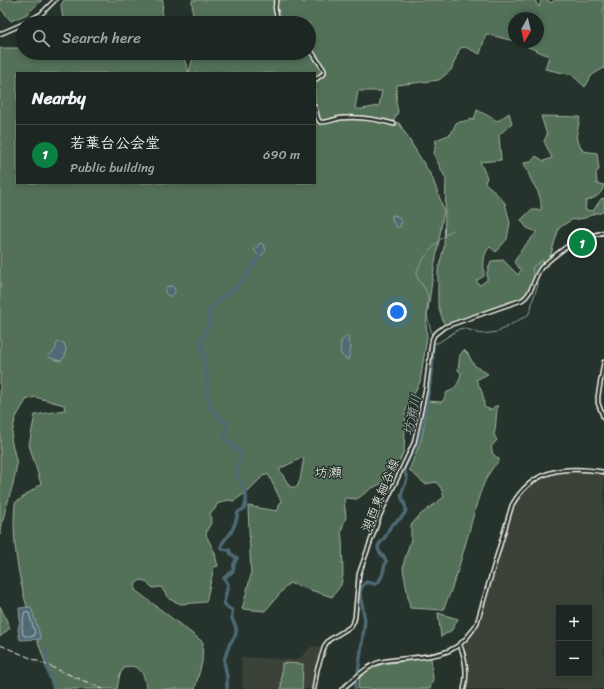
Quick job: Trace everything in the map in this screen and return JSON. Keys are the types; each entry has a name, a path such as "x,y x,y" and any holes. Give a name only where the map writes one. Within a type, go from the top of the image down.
{"street":[{"path":"37,16 55,0"},
{"path":"277,0 275,8 277,16"},
{"path":"0,34 16,27"},
{"path":"316,58 324,70 324,73 316,79"},
{"path":"316,111 320,122 342,118 370,118 394,124"},
{"name":"湖西東細谷線","path":"314,689 317,670 325,645 329,640 350,627 354,621 357,581 362,564 380,515 414,443 426,387 431,343 434,335 444,327 522,300 530,293 537,274 548,260 580,238 596,236 604,232"},
{"path":"604,362 598,396 598,403 604,419"},
{"path":"342,689 369,667 377,664 389,660 435,655 449,651 460,645 472,632 477,623 510,510 517,496 535,478 551,472 583,470 604,472"},
{"path":"460,645 465,658 467,670 464,689"}],"shaded area":[{"path":"569,471 604,473 604,689 466,689 468,681 467,659 463,648 481,619 514,502 523,490 538,478 549,473"},
{"path":"312,646 321,647 313,676 312,689 243,689 241,657 298,660"}],"green space":[{"path":"0,0 42,0 27,14 16,16 16,19 11,21 0,9"},
{"path":"64,0 163,0 162,15 163,16 62,16 61,5"},
{"path":"192,0 301,0 302,2 306,2 307,0 536,0 539,7 541,0 548,0 550,3 555,0 604,0 604,68 592,75 585,87 572,75 545,69 549,56 531,48 544,48 544,12 508,12 508,40 486,34 480,54 465,47 460,48 451,70 439,80 397,85 396,102 398,112 393,122 399,123 432,177 444,210 426,324 427,337 420,382 406,410 404,451 391,479 372,488 357,499 345,498 344,500 346,517 341,531 343,574 341,585 332,597 289,583 265,611 242,609 251,575 248,506 277,511 281,501 268,474 265,476 264,475 248,491 234,501 228,500 217,504 215,509 210,513 211,523 206,535 215,553 218,566 214,567 206,602 181,604 169,599 161,587 153,588 145,581 141,580 136,583 135,590 203,642 202,662 195,689 146,689 145,680 141,672 135,667 130,666 125,667 120,674 117,689 55,689 24,598 19,574 14,527 15,503 41,484 29,445 35,415 65,410 64,405 35,397 26,400 15,419 11,439 17,464 0,535 0,48 16,48 16,60 185,60 189,72 192,60 316,60 316,16 193,16","holes":["358,91 382,91 379,106 355,109","304,457 300,480 297,487 290,487 279,469"]},
{"path":"477,110 498,121 509,113 512,123 499,135 501,160 480,162 487,177 485,183 505,203 510,223 507,239 496,252 490,247 487,250 484,261 484,276 476,281 480,285 487,280 487,273 491,261 503,260 518,275 521,270 514,262 522,249 537,232 527,228 521,220 531,210 541,210 539,195 524,163 531,162 536,156 544,161 552,158 544,141 547,135 541,116 580,117 576,138 583,151 597,153 599,170 596,172 597,184 604,185 598,196 586,201 585,210 593,211 601,199 604,198 604,210 601,213 595,213 585,218 571,220 559,228 550,257 542,267 524,299 445,327 438,305 438,270 444,247 446,179 434,155 436,140 451,134 456,123 474,119"},
{"path":"464,350 474,365 488,374 476,380 482,393 484,407 491,410 495,406 498,406 494,435 497,440 491,447 493,454 499,459 499,461 488,475 480,492 458,570 443,610 410,608 403,569 411,539 411,525 420,515 444,497 441,488 436,482 425,484 409,470 422,437 428,401 443,401 447,392 451,391 457,384 461,373 458,370 460,355"},
{"path":"0,606 10,628 0,637"},
{"path":"438,613 458,619 452,630 441,637"},
{"path":"431,658 433,679 430,689 358,689 360,675 382,664"},
{"path":"282,663 303,664 302,689 281,689"}],"water":[{"path":"392,215 397,216 402,221 400,227 396,227 392,220"},
{"path":"260,243 263,244 266,250 261,256 254,250"},
{"path":"170,286 175,291 170,296 165,291"},
{"path":"349,336 348,342 351,347 348,360 342,356 340,352 341,341"},
{"path":"58,342 64,343 66,349 65,357 60,361 48,357 56,349"},
{"path":"31,607 41,639 20,640 18,629 20,621 19,608"}],"waterway":[{"path":"432,336 427,315 428,295 417,278 417,272 418,267 432,248 444,236 453,230"},
{"path":"227,689 227,677 224,661 229,645 235,636 236,627 232,619 232,610 224,603 228,584 224,578 233,571 237,558 231,554 229,550 222,549 221,547 233,529 238,512 244,509 246,495 237,474 240,458 239,450 225,438 224,434 227,423 221,420 207,399 207,376 201,341 210,322 209,310 222,297 234,290 259,256"},
{"path":"433,343 438,343 459,329 464,328 481,334 498,332 528,315 538,285 532,268 543,260"},
{"name":"坊瀬川","path":"358,673 365,620 360,594 361,588 366,582 375,584 382,576 386,561 378,546 386,536 390,527 402,517 406,510 401,495 407,479 404,469 420,436 432,373 433,344"},
{"path":"46,649 47,668 54,689"},
{"name":"坊瀬川","path":"355,689 356,682"}],"railway":[{"path":"0,645 103,689"}],"place":[{"name":"若葉台公会堂","path":"582,243"}],"district":[{"name":"坊瀬","path":"328,472"}]}
